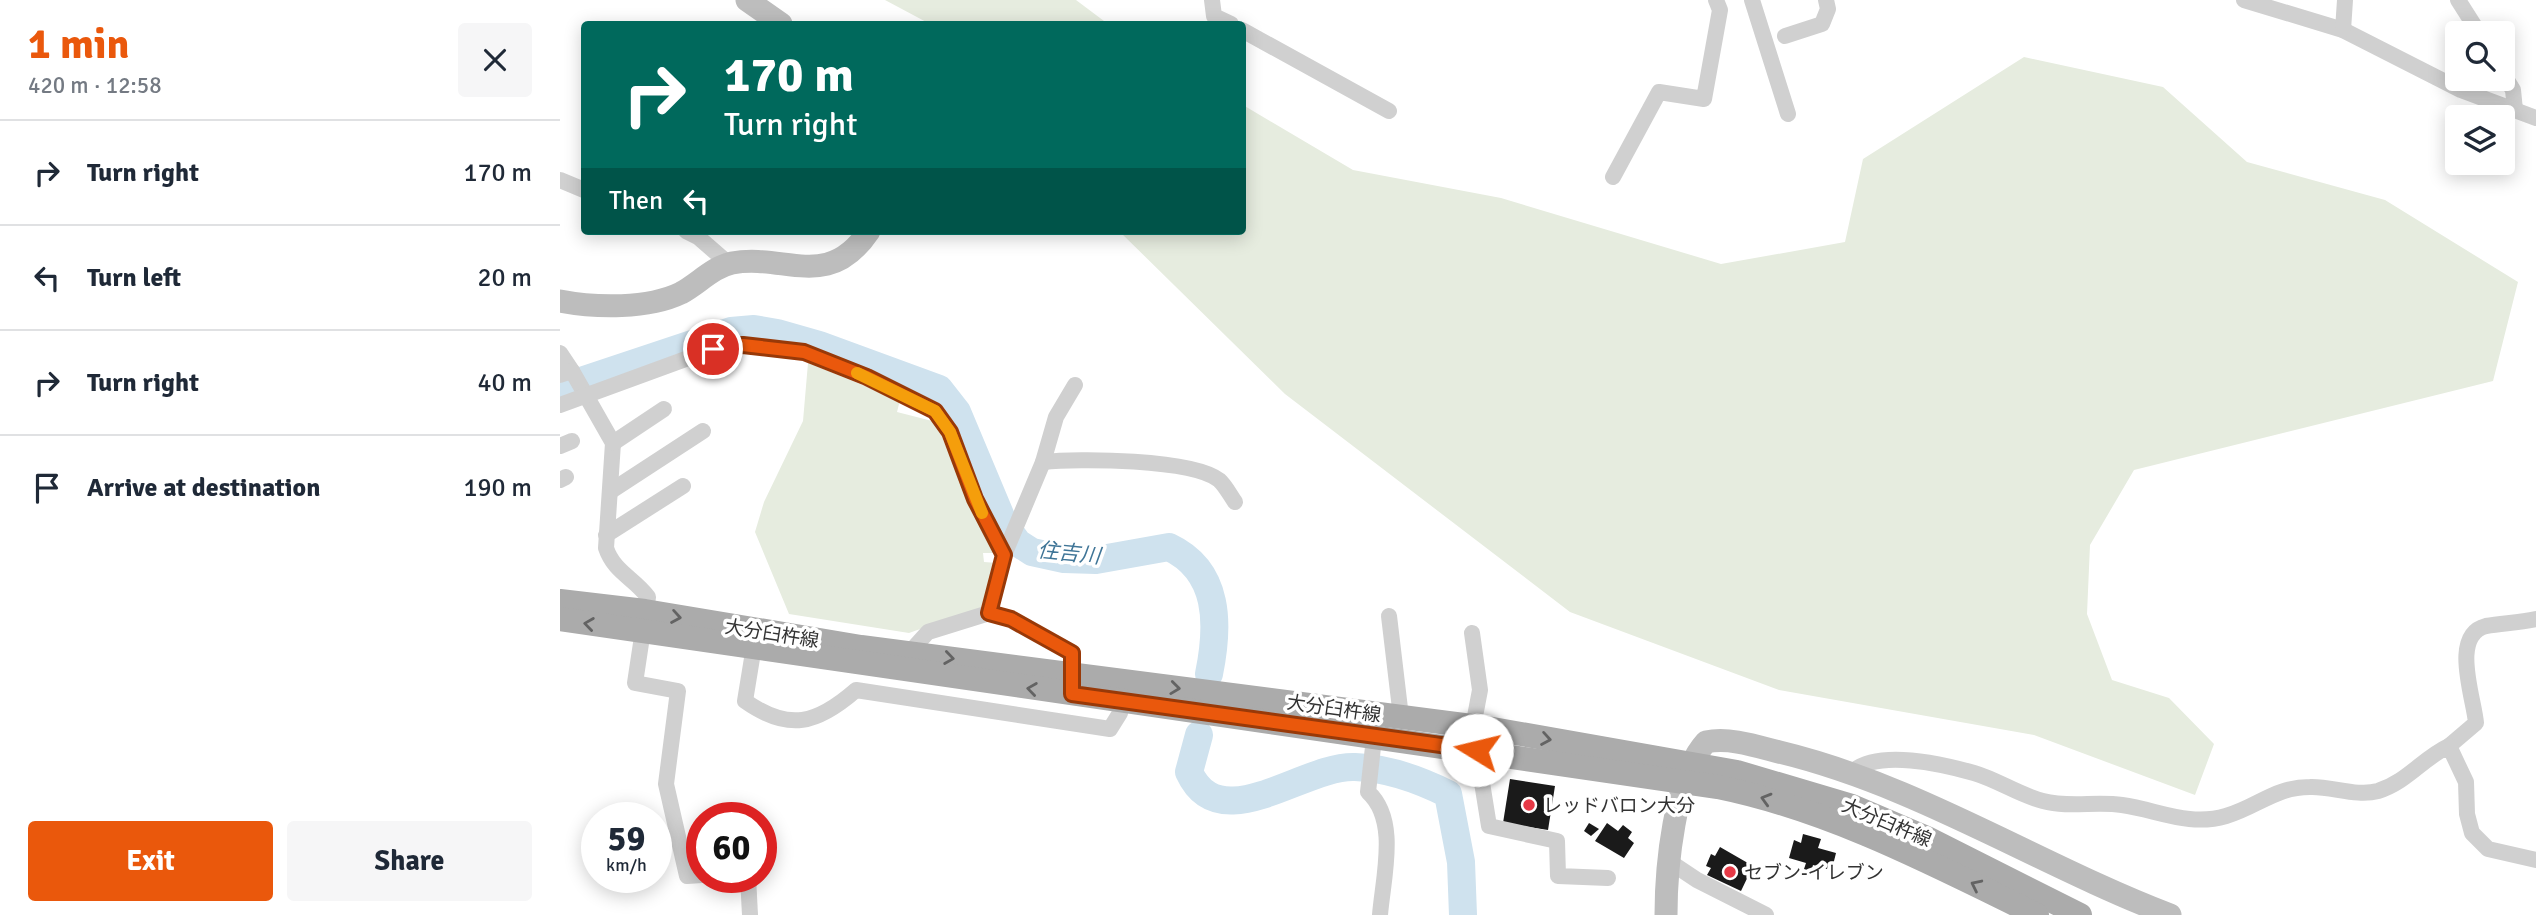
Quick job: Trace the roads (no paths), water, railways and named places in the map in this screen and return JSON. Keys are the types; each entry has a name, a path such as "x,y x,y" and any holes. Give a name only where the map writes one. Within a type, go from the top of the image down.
{"main road":[{"name":"大分臼杵線","path":"560,601 644,622 755,639 1381,731 1475,738 1689,773 1757,777 1852,806 1927,838 2080,915"},
{"name":"大分臼杵線","path":"560,620 644,622"},
{"name":"大分臼杵線","path":"755,639 909,653 1072,685"},
{"name":"大分臼杵線","path":"1689,773 1814,814 1922,859 2038,915"}],"street":[{"path":"747,0 776,21"},
{"path":"1212,0 1214,16 1225,21"},
{"path":"1614,177 1659,92 1704,99 1720,10 1716,0"},
{"path":"1752,0 1788,114"},
{"path":"1785,36 1822,24 1828,9 1826,0"},
{"path":"2244,0 2343,30 2461,90 2502,105"},
{"path":"2343,30 2345,0"},
{"path":"2458,0 2471,21"},
{"path":"1246,32 1389,111"},
{"path":"2515,110 2536,118"},
{"path":"560,180 581,189"},
{"path":"694,235 729,264"},
{"path":"560,301 605,305 670,297 729,264 755,262 794,268 824,265 850,251 865,235"},
{"path":"560,405 713,349 743,345 804,352 867,377 935,411 950,432 975,499 1006,551"},
{"path":"560,353 566,373 602,419 613,443 606,535 609,559 619,572 641,587 648,597 635,683 678,691 666,784 686,872"},
{"path":"989,613 1006,551 1043,462 1056,417 1075,385"},
{"path":"613,443 664,409"},
{"path":"611,491 703,431"},
{"path":"1043,462 1075,458 1125,460 1199,472 1218,480 1235,502"},
{"path":"606,535 683,486"},
{"path":"909,653 928,632 989,613 1011,619 1072,653 1072,685"},
{"path":"1380,915 1387,827 1380,803 1368,792 1368,783 1381,731 1389,616"},
{"path":"1852,772 1872,760 1914,762 1976,774 2042,801 2067,805 2121,804 2177,819 2226,816 2278,791 2311,786 2376,792 2419,769 2433,753 2449,746 2476,723 2465,656 2474,634 2484,627 2536,619"},
{"path":"1472,633 1480,690 1475,738 1489,826 1557,841 1558,876 1608,878"},
{"path":"755,639 746,701 768,717 798,722 833,710 856,691 1110,729 1120,713 1124,692"},
{"path":"1666,915 1670,862 1689,773 1706,743 1719,741 1750,745 1852,772 1916,798 2111,892 2170,915"},
{"path":"2449,746 2466,782 2467,814 2472,833 2488,849 2536,860"},
{"path":"1670,862 1697,880 1766,915"},
{"path":"749,893 750,915"}],"waterway":[{"name":"住吉川","path":"560,388 731,331 754,329 819,345 939,389 957,412 1004,524 1018,543 1032,552 1064,559 1096,560 1169,547 1186,557 1207,585 1212,601 1214,637 1209,674"},
{"name":"住吉川","path":"1199,735 1189,772 1203,791 1221,800 1241,800 1334,769 1355,767 1403,776 1448,794 1461,862 1463,915"}],"place":[{"name":"レッドバロン大分","path":"1529,805"},
{"name":"セブン-イレブン","path":"1730,872"}]}
